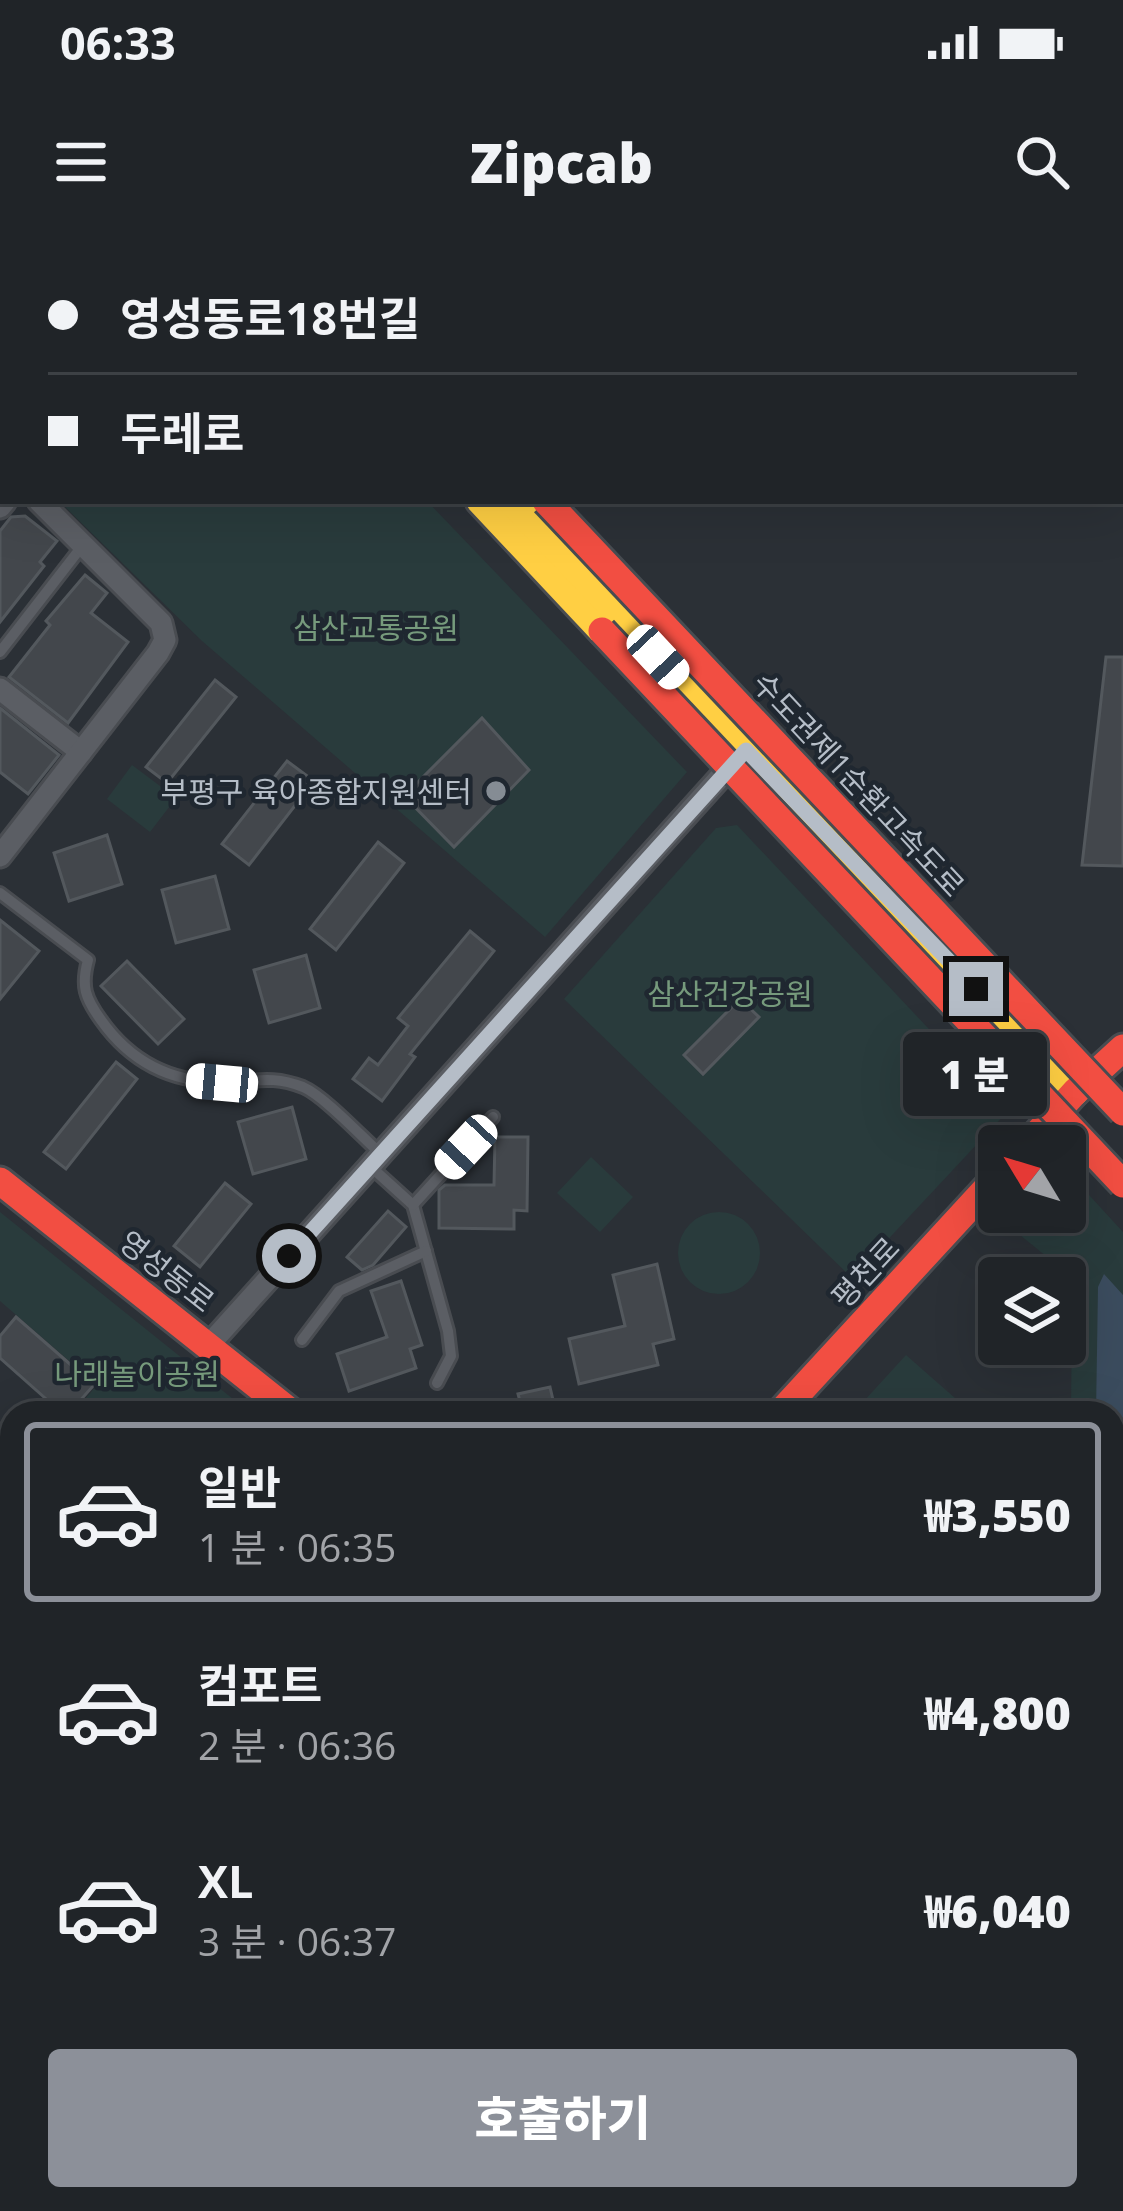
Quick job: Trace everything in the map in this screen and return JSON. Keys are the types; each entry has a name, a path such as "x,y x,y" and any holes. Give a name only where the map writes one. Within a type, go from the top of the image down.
{"main road":[{"path":"484,504 1123,1184"},
{"path":"514,504 1075,1092"},
{"name":"수도권제1순환고속도로","path":"549,504 1123,1112"},
{"path":"1044,1125 1123,1048"},
{"name":"영성동로","path":"0,1181 277,1401"},
{"name":"평천로","path":"791,1401 978,1198"}],"street":[{"path":"0,856 165,640 161,623 42,504"},
{"path":"0,689 81,752"},
{"path":"208,1346 746,750"}],"lane":[{"path":"0,652 83,545"},
{"path":"0,892 88,960 82,982 94,1010 114,1038 148,1066 177,1078 222,1083 271,1078 308,1089 375,1160 413,1205 448,1330 452,1356 437,1383"},
{"path":"413,1205 493,1117"},
{"path":"302,1340 339,1291 426,1251"}],"green space":[{"name":"삼산교통공원","path":"62,504 430,504 687,772 545,937 202,641"},
{"path":"132,765 176,798 150,832 107,799"},
{"name":"삼산건강공원","path":"737,825 1007,1112 995,1125 978,1125 978,1143 852,1278 564,999 716,828"},
{"path":"591,1157 633,1197 600,1232 557,1193"},
{"path":"1086,1192 1123,1232 1123,1401 1071,1401 1071,1365 1086,1365 1086,1257 1047,1257 1018,1233 1086,1233"},
{"name":"나래놀이공원","path":"0,1212 233,1399 83,1401 97,1385 0,1301"},
{"path":"719,1212 748,1224 760,1253 748,1282 719,1294 690,1282 678,1253 690,1224"},
{"path":"906,1355 958,1401 864,1401"}],"water":[{"path":"1104,1274 1123,1295 1123,1401 1096,1401 1098,1287"}],"building":[{"path":"25,516 57,541 40,562 44,566 0,622 0,531 11,517"},
{"path":"85,575 107,593 91,613 128,642 68,723 9,677 50,625 46,621"},
{"path":"1106,657 1123,657 1123,866 1082,865"},
{"path":"215,680 236,697 167,783 146,767"},
{"path":"0,708 59,755 28,794 0,772"},
{"path":"482,718 529,770 454,847 404,796"},
{"path":"287,761 314,781 249,865 222,844"},
{"path":"107,835 122,884 69,901 54,853"},
{"path":"378,842 404,863 336,950 310,929"},
{"path":"215,876 229,929 176,943 162,890"},
{"path":"0,920 39,951 0,999"},
{"path":"470,931 494,951 410,1054 415,1057 382,1101 353,1079 369,1058 378,1065 408,1026 398,1018"},
{"path":"306,955 320,1008 269,1023 254,970"},
{"path":"127,961 184,1019 158,1044 101,986"},
{"path":"740,999 759,1017 703,1074 684,1055"},
{"path":"116,1062 137,1079 66,1169 44,1152"},
{"path":"292,1107 306,1159 253,1174 238,1122"},
{"path":"495,1137 528,1137 527,1211 514,1210 514,1229 439,1228 439,1190 445,1185 494,1185"},
{"path":"225,1183 251,1204 200,1267 174,1246"},
{"path":"388,1211 406,1227 373,1265 362,1270 347,1257"},
{"path":"657,1264 674,1339 653,1344 658,1365 579,1384 569,1339 625,1326 613,1275"},
{"path":"401,1281 422,1345 410,1349 416,1368 349,1391 337,1354 387,1337 371,1291"},
{"path":"16,1317 94,1385 80,1401 48,1401 0,1358 0,1336"},
{"path":"550,1387 553,1401 520,1401 518,1394"}],"traffic: slow":[{"path":"483,504 602,631"},
{"path":"514,504 1075,1092"}],"traffic: jam":[{"path":"549,504 1123,1112"},
{"path":"602,631 1123,1184"},
{"path":"1045,1125 1123,1048"},
{"path":"0,1181 277,1401"},
{"path":"791,1401 978,1198"}],"place":[{"name":"부평구 육아종합지원센터","path":"496,791"}],"route":[{"path":"289,1256 746,750 976,989"}]}
